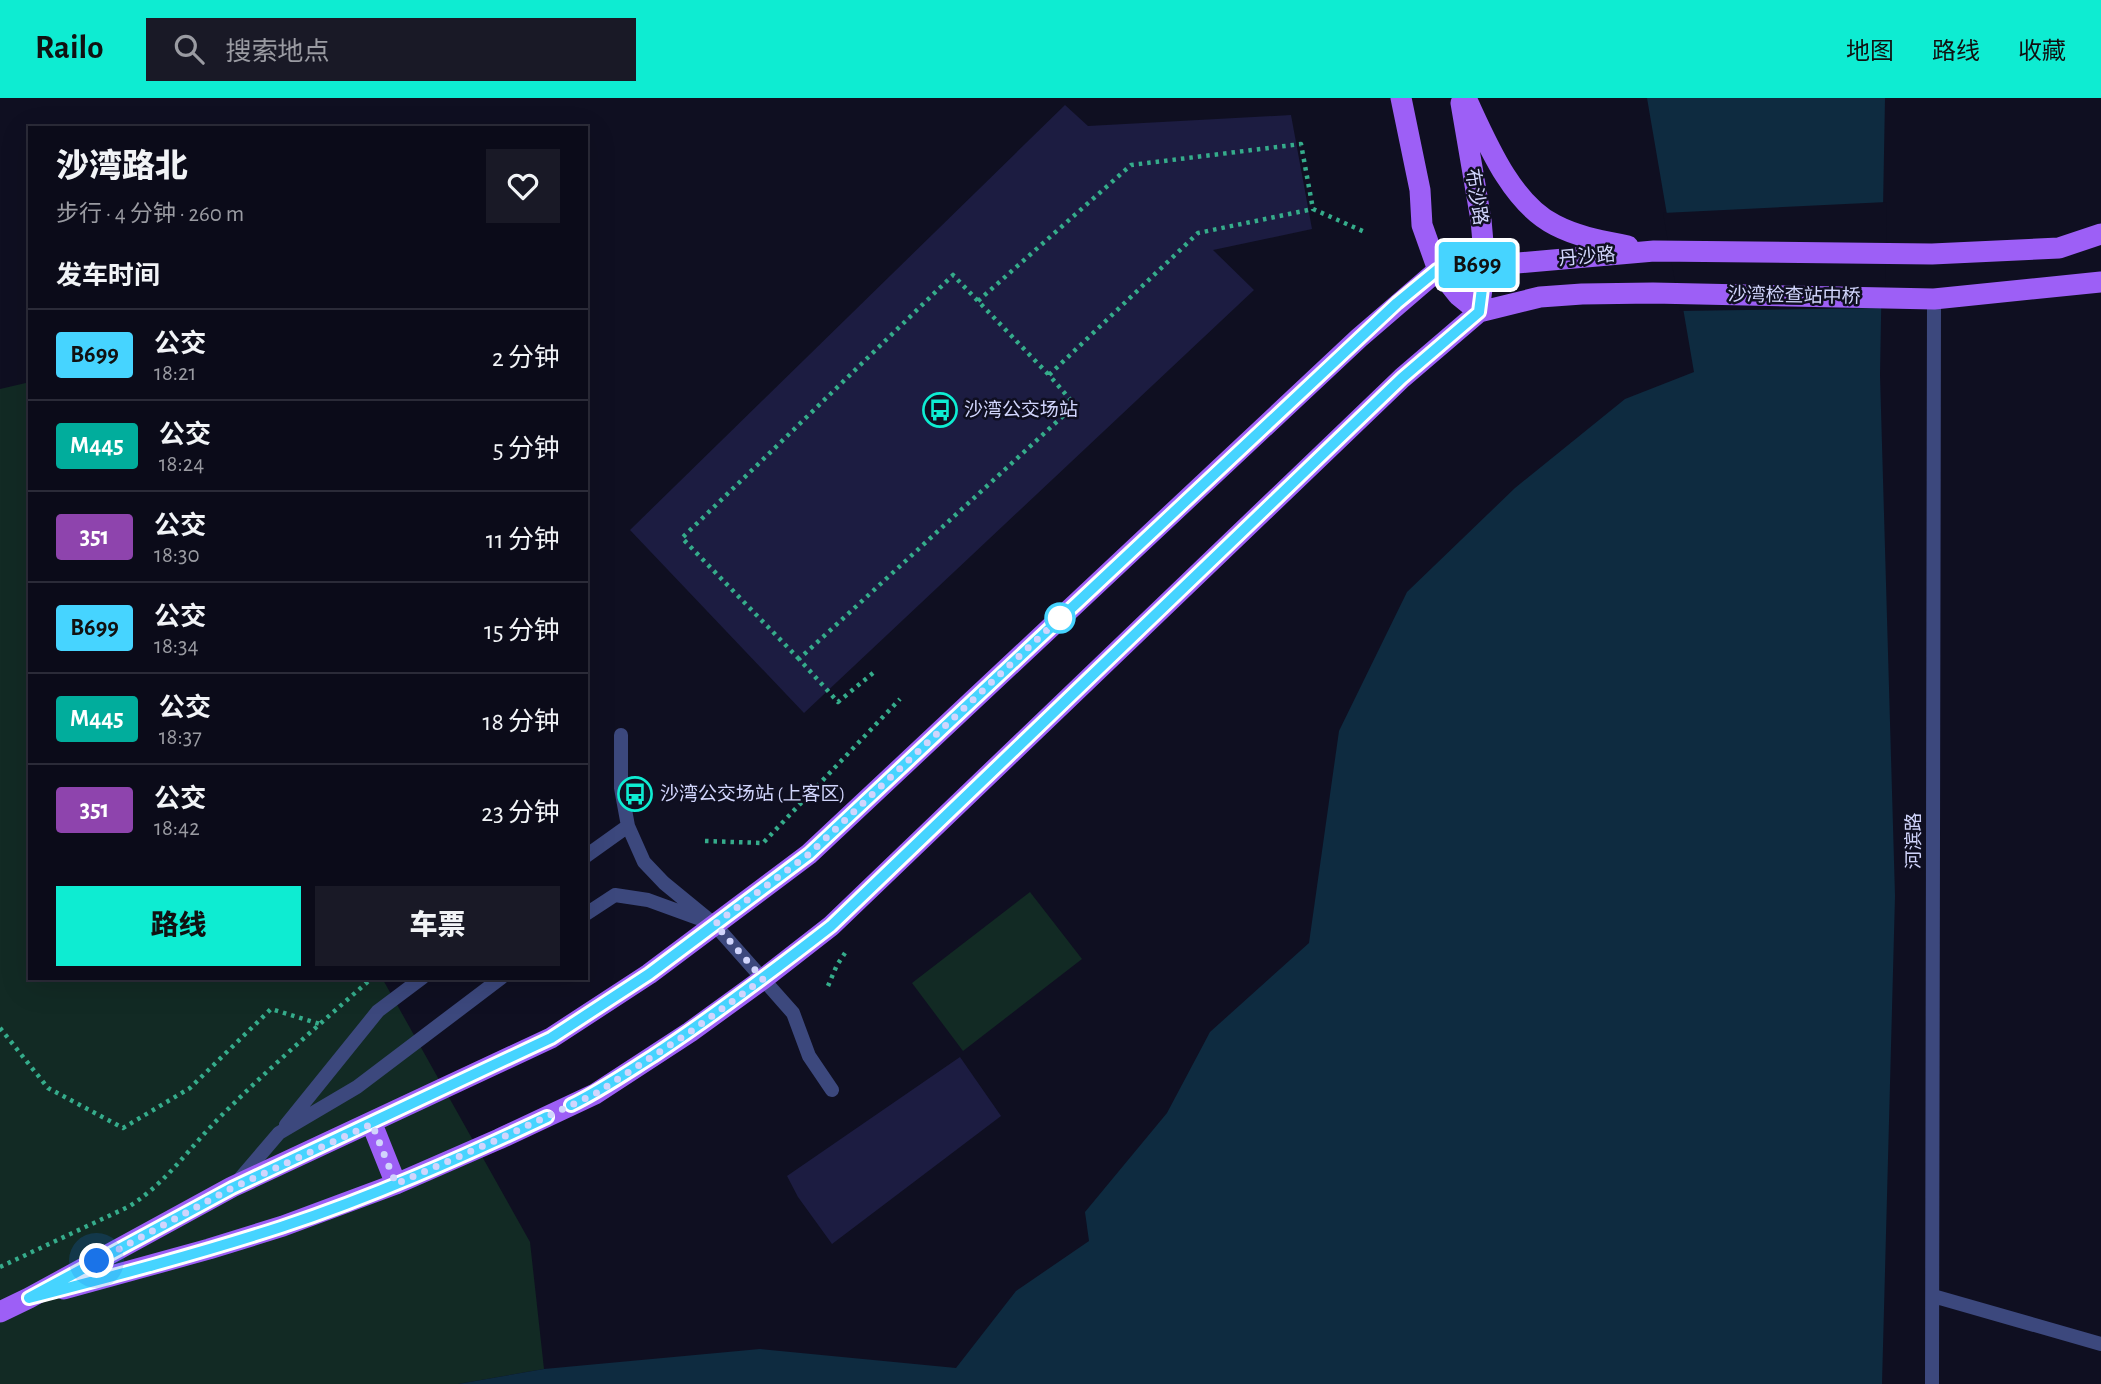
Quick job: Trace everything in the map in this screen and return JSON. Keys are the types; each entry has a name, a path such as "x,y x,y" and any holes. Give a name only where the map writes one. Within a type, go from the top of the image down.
{"main road":[{"path":"29,1298 209,1250 283,1226 396,1184 499,1139 595,1094 690,1032 831,926 1402,378 1479,312 1458,295 1437,270 1422,225 1420,190 1401,98"},
{"name":"布沙路","path":"1460,98 1481,220 1485,265 1479,312"},
{"path":"1466,98 1506,176 1530,209 1554,225 1583,237 1654,251 1933,254 2059,248 2101,234"},
{"name":"丹沙路","path":"1437,270 1654,251"},
{"path":"0,1312 232,1188 551,1038 649,974 809,854 1359,338 1437,270"},
{"path":"1934,299 2101,282"},
{"name":"丹沙路","path":"1479,312 1540,297 1653,293"},
{"name":"沙湾检查站中桥","path":"1653,293 1934,299"},
{"path":"372,1124 396,1184"}],"street":[{"name":"河滨路","path":"1932,1384 1934,299"},
{"path":"621,735 621,788 628,826 644,862 664,883 715,924 793,1013 809,1056 832,1090"},
{"path":"588,855 628,826"},
{"path":"588,913 615,895 648,900 715,924"},
{"path":"232,1188 378,1011 419,980"},
{"path":"279,1133 357,1087 499,980"},
{"path":"1933,1297 2101,1344"}],"path":[{"path":"978,301 1131,165 1301,144 1313,209"},
{"path":"1049,375 1198,233 1313,209 1367,233"},
{"path":"799,659 1075,405 953,275 682,538 838,702 873,673"},
{"path":"705,841 763,844 900,699"},
{"path":"828,986 848,948"},
{"path":"0,1267 130,1206 149,1194 261,1076 370,980"},
{"path":"0,1028 48,1087 123,1128 190,1088 271,1009 320,1024"}],"green space":[{"path":"28,382 28,980 383,980 530,1242 544,1369 458,1384 0,1384 0,389"},
{"path":"1030,892 1082,959 963,1051 912,983"}],"water":[{"path":"1647,98 1885,98 1880,375 1895,896 1882,1384 458,1384 544,1369 760,1349 956,1368 1016,1291 1089,1241 1085,1212 1167,1113 1210,1032 1309,943 1339,731 1407,592 1515,488 1625,399 1694,372"}],"pier":[{"path":"1887,202 1885,308 1680,311 1663,213"}],"building":[{"name":"沙湾公交场站","path":"1065,105 1088,126 1291,115 1312,229 1213,250 1254,290 804,713 630,530"},
{"path":"960,1057 1001,1116 832,1244 798,1197 787,1176"}],"bus line":[{"name":"B699","path":"547,1117 396,1184 283,1226 209,1250 29,1298 232,1188 551,1038 649,974 809,854 1397,303 1437,270 1485,265 1479,312 1402,378 831,926 690,1032 595,1094 571,1105"}],"place":[{"name":"沙湾公交场站","path":"940,410"},
{"name":"沙湾公交场站 (上客区)","path":"635,794"}],"route":[{"path":"97,1261 232,1188 372,1124 396,1184 595,1094 690,1032 763,979 715,924 809,854 1062,616 1060,618"}]}
